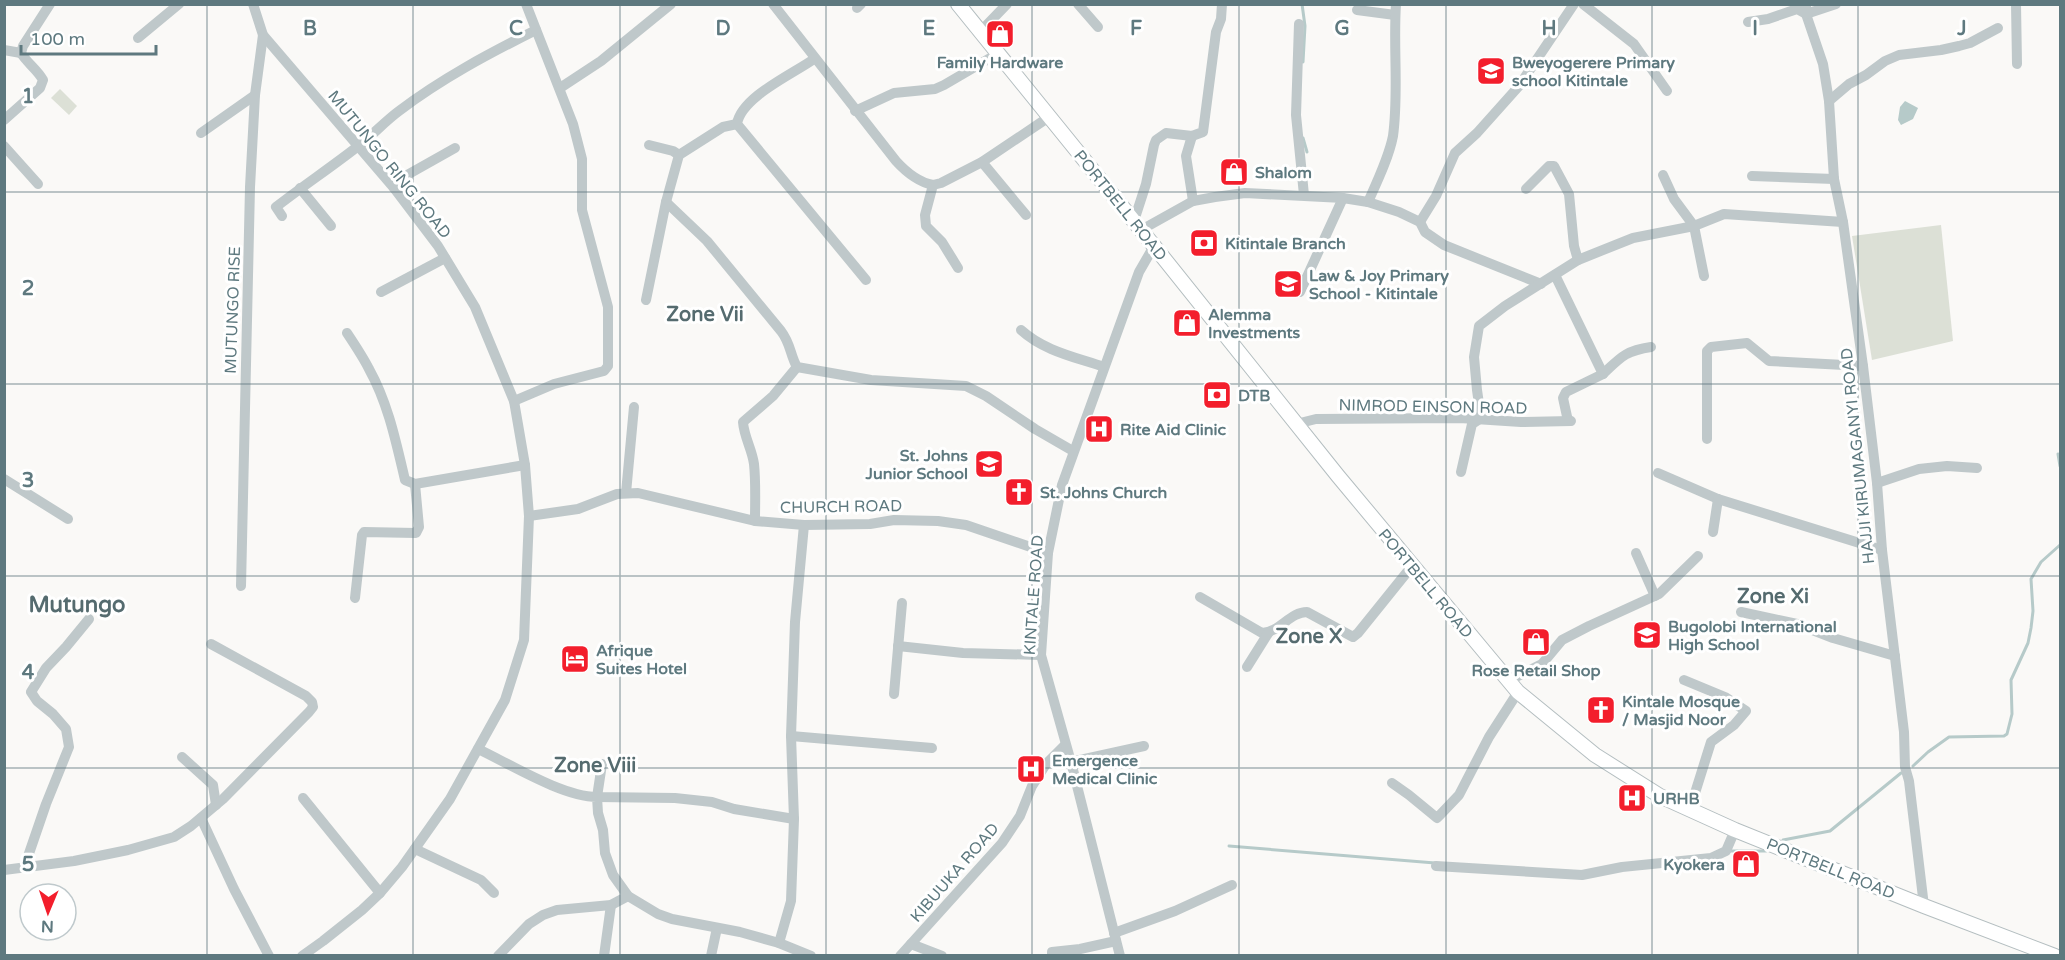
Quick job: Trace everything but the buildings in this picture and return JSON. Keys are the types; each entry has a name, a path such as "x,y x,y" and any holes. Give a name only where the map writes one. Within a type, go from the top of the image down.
{"main road":[{"name":"PORTBELL ROAD","path":"958,4 1296,424 1518,692 1595,755 1660,796 1735,830 2055,956"}],"street":[{"path":"4,120 40,88 43,80 39,72 24,59 21,53 23,46 50,4"},
{"path":"138,38 179,4"},
{"path":"514,401 555,384 604,371 608,366 608,308 582,210 582,159 560,88 526,4"},
{"path":"560,88 601,61 671,4"},
{"path":"773,4 855,111 907,172 926,184 941,183 982,162 1049,117"},
{"path":"980,32 1007,4"},
{"path":"1078,4 1098,27"},
{"path":"1137,226 1156,140 1166,133 1192,136 1203,132 1216,32 1221,19 1222,4"},
{"path":"1420,222 1436,196 1455,153 1477,134 1519,86 1574,4"},
{"path":"1583,4 1634,44 1667,91"},
{"path":"1748,22 1768,19 1797,9 1836,4"},
{"path":"2016,4 2017,64"},
{"path":"251,5 263,35"},
{"name":"HAJJI KIRUMAGANYI ROAD","path":"1806,9 1823,64 1829,101 1834,179 1843,222 1863,366 1904,732 1905,767 1909,781 1924,906"},
{"path":"1357,10 1396,10 1396,99 1392,139 1379,179 1368,202"},
{"path":"1299,24 1296,115 1304,195"},
{"path":"1829,101 1849,84 1885,61 1899,55 1970,43 1998,28"},
{"path":"282,216 276,207 358,147 396,113 473,62 536,30"},
{"name":"MUTUNGO RISE","path":"241,586 247,301 255,95 263,35"},
{"name":"MUTUNGO RING ROAD","path":"263,35 394,188 445,258 475,307 514,401 525,465 530,516 524,640 510,688 450,799 415,849 380,893 302,956"},
{"path":"4,50 21,53"},
{"path":"855,111 894,93 944,86 997,54"},
{"path":"737,124 744,108 753,99 814,59"},
{"path":"201,134 255,95"},
{"path":"646,300 666,202 679,155 723,127 737,124"},
{"path":"737,124 866,280"},
{"path":"1192,136 1185,156 1193,201"},
{"path":"650,145 673,151 679,155"},
{"path":"4,146 38,184"},
{"path":"394,188 407,175 455,148"},
{"path":"982,162 1026,215"},
{"path":"1526,189 1549,165 1554,166 1569,194 1574,246 1578,261"},
{"path":"1663,176 1674,199 1694,226 1704,276"},
{"path":"1752,176 1834,179"},
{"path":"933,185 926,215 926,226 942,242 958,268"},
{"path":"300,188 331,226"},
{"path":"1137,226 1193,201 1245,193 1343,198 1368,202 1399,212 1420,222 1425,232 1444,245 1541,284"},
{"path":"1300,292 1343,198"},
{"path":"666,202 707,241 781,331 788,340 797,367"},
{"path":"1461,472 1472,424 1482,418 1474,357 1479,326 1505,306 1578,261 1633,238 1694,226 1724,214 1843,222"},
{"name":"KINTALE ROAD","path":"1120,956 1071,762 1041,655 1048,553 1062,485 1139,272 1154,246"},
{"path":"381,292 445,258"},
{"path":"1555,275 1603,374 1621,356 1650,347"},
{"path":"1021,330 1030,339 1049,349 1104,367"},
{"path":"347,333 369,369 381,396 392,427 405,480 415,484 525,465"},
{"path":"1707,439 1707,351 1711,347 1747,343 1769,361 1863,366"},
{"path":"797,367 871,380 966,386 1073,450"},
{"path":"755,521 756,490 753,461 743,431 743,422 773,396 797,367"},
{"name":"NIMROD EINSON ROAD","path":"1296,424 1316,419 1482,418 1521,422 1569,421 1563,398 1566,392 1603,374"},
{"path":"626,493 634,407"},
{"path":"1877,483 1919,470 1947,466 1977,468"},
{"path":"1658,473 1718,499 1882,550"},
{"path":"4,479 68,519"},
{"path":"355,598 364,532 416,533 419,527 415,484"},
{"name":"CHURCH ROAD","path":"530,516 578,509 617,494 638,493 755,521 804,525 870,524 894,520 938,521 966,525 1048,553"},
{"path":"1713,532 1718,499"},
{"path":"779,943 790,901 794,819 791,736 795,622 804,525"},
{"path":"1636,553 1655,596"},
{"path":"1508,681 1542,664 1562,640 1655,596 1675,581 1698,556"},
{"path":"1247,667 1269,633 1300,612 1307,612 1353,637 1413,566"},
{"path":"1200,597 1262,633 1269,633"},
{"path":"894,694 902,603"},
{"path":"1741,612 1797,624 1833,638 1895,656"},
{"path":"24,868 42,814 69,747 66,729 37,701 31,692 46,668 89,619"},
{"path":"4,870 74,861 174,837 216,805 313,707 312,702 306,696 210,644"},
{"path":"898,646 963,652 1041,655"},
{"path":"1684,680 1725,697 1746,711 1734,725 1711,742 1690,809"},
{"path":"1392,783 1437,818 1459,795 1489,737 1518,692"},
{"path":"791,736 932,748"},
{"name":"KIBUUKA ROAD","path":"900,956 1002,843 1020,816 1032,786 1046,764 1065,745"},
{"path":"1071,762 1144,746"},
{"path":"478,749 584,797 675,798 712,802 734,809 794,819"},
{"path":"182,756 213,785 216,805"},
{"path":"602,764 597,797 605,854 613,875 628,896 658,914 672,919 740,932 779,943 811,956"},
{"path":"303,798 380,893"},
{"path":"201,818 269,956"},
{"path":"1436,866 1582,875 1622,867 1711,858 1726,851 1735,830"},
{"path":"415,849 481,880 495,893"},
{"path":"1052,956 1052,952 1080,949 1115,937 1232,885"},
{"path":"498,956 530,924 543,915 557,910 611,904 628,896"},
{"path":"604,956 611,904"},
{"path":"711,956 717,928"},
{"path":"911,944 942,956"}],"shaded area":[{"path":"60,89 77,106 69,115 51,98"},
{"path":"1905,101 1918,108 1913,119 1901,125 1898,120 1900,107"},
{"path":"1941,225 1953,341 1872,360 1852,236"}],"waterway":[{"path":"1302,4 1305,26 1303,62"},
{"path":"1303,138 1307,152"},
{"path":"2058,454 2060,466"},
{"path":"1913,766 1949,737 2004,736 2007,734 2012,714 2011,680 2028,643 2031,628 2033,611 2031,579 2041,562 2060,545"},
{"path":"1783,840 1830,831 1901,773"},
{"path":"1229,846 1435,863"},
{"path":"1728,851 1766,851"}],"place":[{"name":"Family Hardware","path":"1000,34"},
{"name":"Bweyogerere Primary school Kitintale","path":"1491,71"},
{"name":"Shalom","path":"1234,172"},
{"name":"Kitintale Branch","path":"1204,243"},
{"name":"Law & Joy Primary School - Kitintale","path":"1288,284"},
{"name":"Alemma Investments","path":"1187,323"},
{"name":"DTB","path":"1217,395"},
{"name":"Rite Aid Clinic","path":"1099,429"},
{"name":"St. Johns Junior School","path":"989,464"},
{"name":"St. Johns Church","path":"1019,492"},
{"name":"Bugolobi International High School","path":"1647,635"},
{"name":"Rose Retail Shop","path":"1536,642"},
{"name":"Afrique Suites Hotel","path":"575,659"},
{"name":"Kintale Mosque / Masjid Noor","path":"1601,710"},
{"name":"Emergence Medical Clinic","path":"1031,769"},
{"name":"URHB","path":"1632,798"},
{"name":"Kyokera","path":"1746,864"}],"district":[{"name":"Zone Vii","path":"705,314"},
{"name":"Zone Xi","path":"1773,596"},
{"name":"Mutungo","path":"77,604"},
{"name":"Zone X","path":"1309,636"},
{"name":"Zone Viii","path":"595,765"}]}
